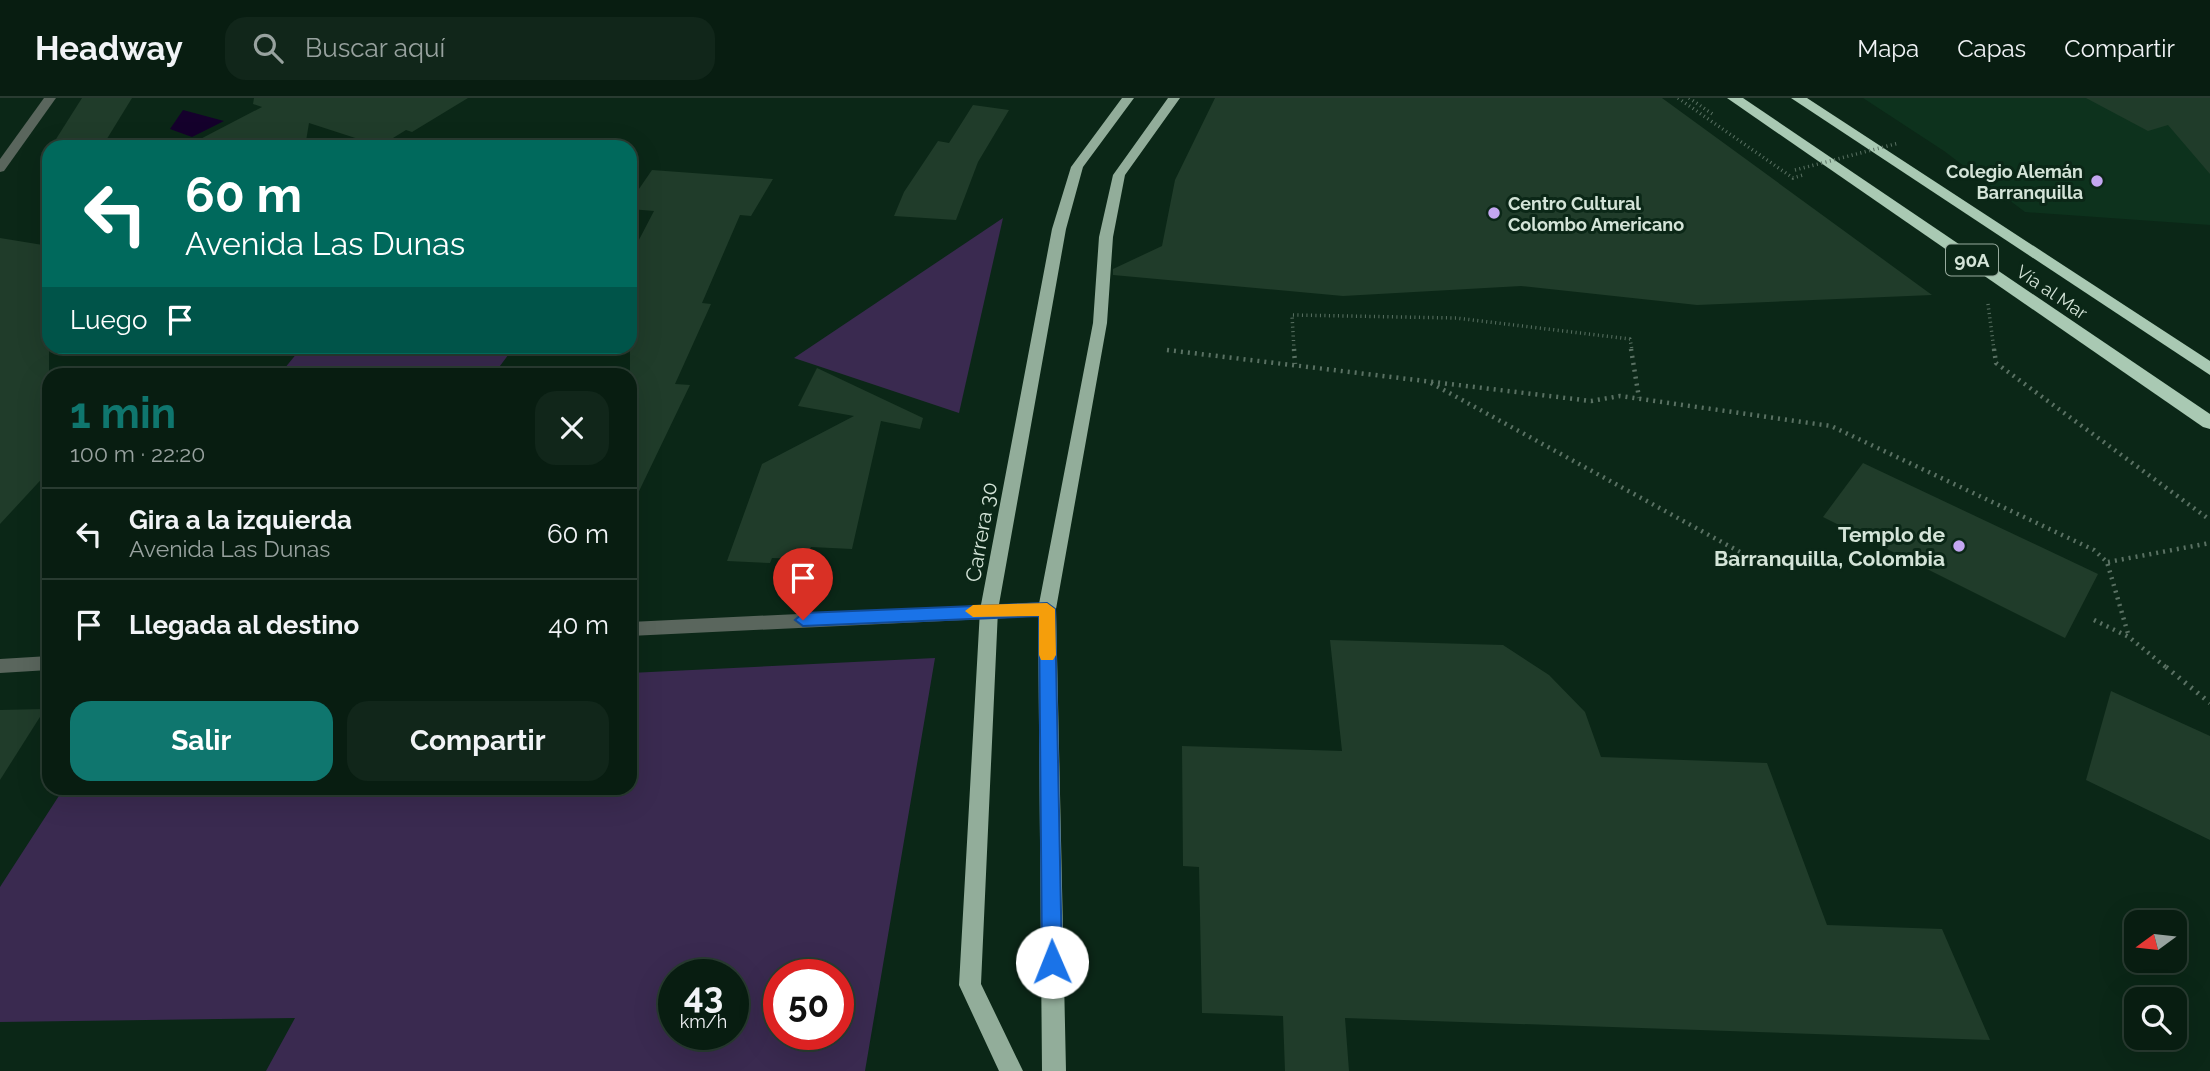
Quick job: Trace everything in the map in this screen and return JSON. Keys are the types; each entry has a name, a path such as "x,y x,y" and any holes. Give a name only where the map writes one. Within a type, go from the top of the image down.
{"highway":[{"name":"Vía al Mar","path":"1734,98 2210,423"},
{"name":"Vía al Mar","path":"1798,98 2210,369"}],"main road":[{"name":"Carrera 30","path":"1011,1071 970,985 989,610 1059,229 1077,167 1128,98"},
{"path":"1054,1071 1047,609 1100,323 1106,237 1119,175 1174,98"}],"street":[{"path":"0,168 50,98"},
{"path":"637,629 1047,609"},
{"path":"0,666 42,663"}],"path":[{"path":"1678,98 1793,178"},
{"path":"1795,170 1899,143"},
{"path":"1988,301 1996,363 2210,520"},
{"path":"1295,364 1292,315 1478,320 1630,339 1639,398"},
{"path":"1167,350 1591,401 1620,396 1639,398 1830,426 2094,550 2107,562 2129,637"},
{"path":"1427,381 1740,552"},
{"path":"2107,562 2210,543"},
{"path":"2094,620 2129,637 2210,703"}],"shaded area":[{"name":"Colegio Alemán Barranquilla","path":"1863,98 2210,98 2210,225 2025,212 1944,151"},
{"path":"183,110 224,121 192,137 170,129"},
{"path":"1003,218 959,413 794,358"},
{"path":"296,354 509,354 498,368 285,368"},
{"path":"935,658 865,1071 266,1071 295,1018 0,1022 0,887 59,795 637,795 637,673"}],"building":[{"path":"82,98 132,98 106,140 55,140"},
{"path":"254,98 468,98 412,132 406,130 390,140 361,140 309,123 306,140 198,140 262,107 253,104"},
{"name":"Centro Cultural Colombo Americano","path":"1215,98 1662,98 1932,295 1697,305 1521,286 1343,296 1113,275 1113,269 1162,246 1175,180"},
{"path":"2086,98 2210,98 2210,174 2168,125 2148,131"},
{"path":"973,105 1009,110 978,162 956,220 894,216 904,192 938,141 949,143"},
{"path":"652,170 773,179 751,216 740,215 702,303 711,304 675,384 690,385 637,495 637,368 630,368 630,354 637,354 637,244 654,211 637,210 637,192"},
{"path":"0,238 42,245 42,354 49,354 49,368 42,368 42,479 0,524"},
{"path":"817,368 923,418 920,429 881,421 852,549 811,547 807,559 772,558 770,563 727,561 762,464 854,416 798,406"},
{"name":"Templo de Barranquilla, Colombia","path":"1863,463 2098,574 2065,638 1823,517"},
{"path":"1330,640 1503,645 1549,675 1585,712 1601,757 1767,763 1827,925 1942,929 1990,1040 1345,1018 1349,1071 1285,1071 1283,1016 1202,1013 1199,867 1183,866 1182,746 1342,751"},
{"path":"2111,691 2210,736 2210,840 2086,780"},
{"path":"42,709 42,714 0,780 0,710"}],"slow traffic":[{"path":"973,611 1047,609 1047,655"}],"place":[{"name":"Colegio Alemán Barranquilla","path":"2097,181"},
{"name":"Centro Cultural Colombo Americano","path":"1494,213"},
{"name":"Templo de Barranquilla, Colombia","path":"1959,546"}],"route":[{"path":"803,620 1047,609 1052,962"}]}
